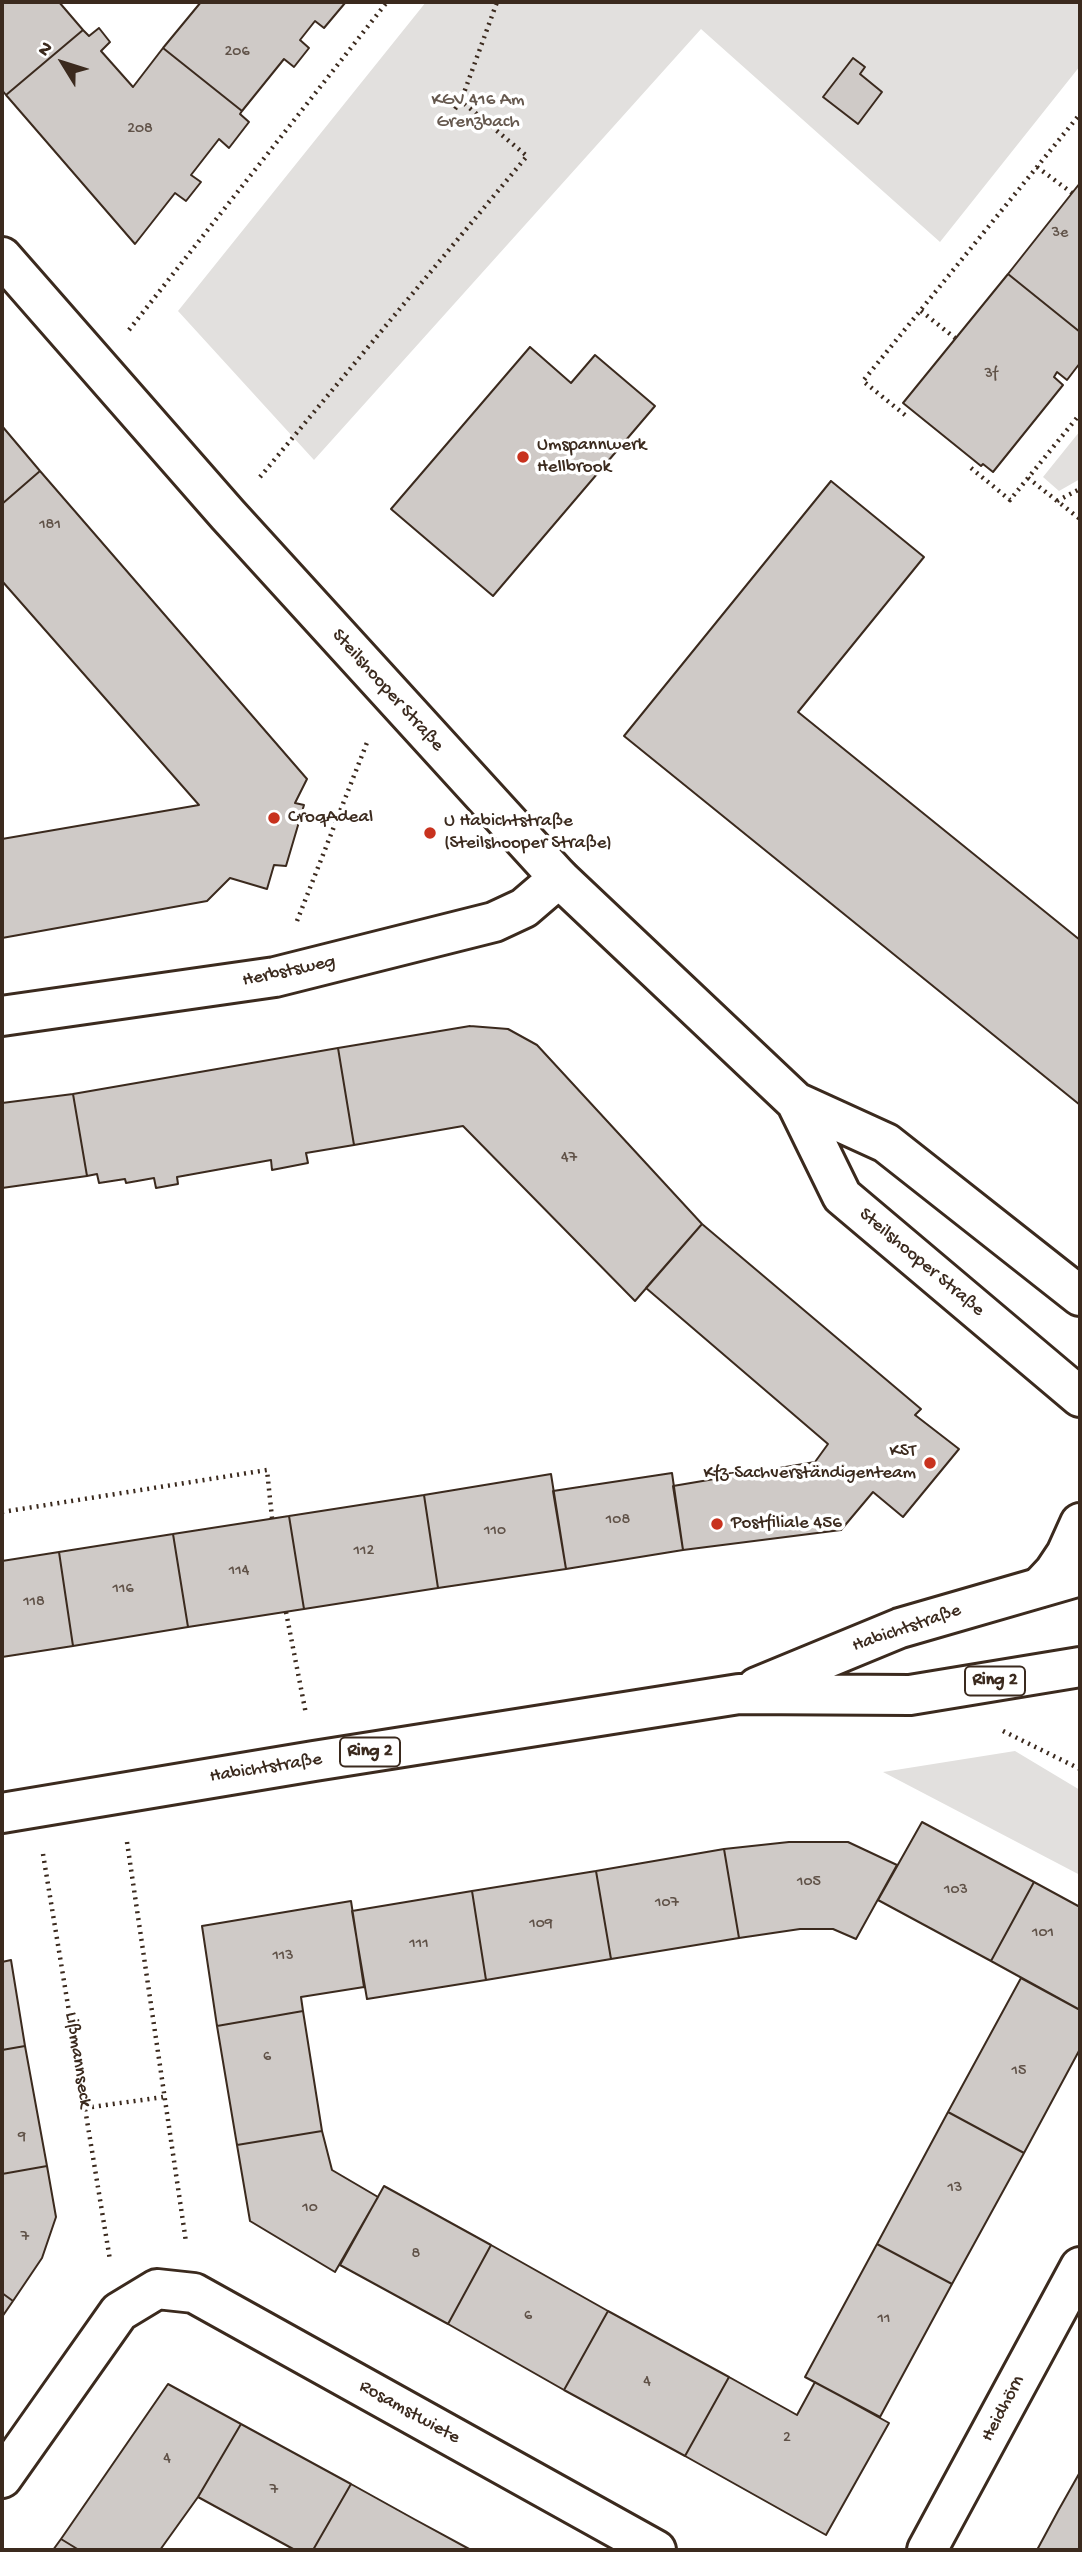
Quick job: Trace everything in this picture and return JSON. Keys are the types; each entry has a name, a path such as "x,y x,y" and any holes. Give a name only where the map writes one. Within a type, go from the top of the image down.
{"street":[{"name":"Steilshooper Straße","path":"2,257 228,515 559,878 796,1102 886,1143 1080,1296"},
{"name":"Herbstsweg","path":"2,1016 275,977 494,922 524,908 559,878"},
{"name":"Steilshooper Straße","path":"796,1102 842,1196 1080,1397"},
{"path":"1040,1587 1055,1572 1080,1523"},
{"name":"Habichtstraße","path":"739,1694 900,1628 1080,1576"},
{"name":"Habichtstraße","path":"19,1811 739,1694 910,1695 1080,1667"},
{"name":"Heidhörn","path":"927,2550 1080,2267"},
{"path":"2,2478 119,2312 175,2291"},
{"name":"Rosamstwiete","path":"175,2291 656,2550"}],"path":[{"path":"99,369 387,2"},
{"path":"456,109 497,2"},
{"path":"228,515 527,156 460,101"},
{"path":"905,415 863,381 1080,114"},
{"path":"1037,167 1072,194"},
{"path":"921,311 955,338"},
{"path":"971,468 1010,500 1080,414"},
{"path":"1028,478 1080,519"},
{"path":"1057,501 1080,489"},
{"path":"275,977 387,691"},
{"path":"2,1512 267,1469 272,1518"},
{"path":"286,1612 314,1761"},
{"path":"1022,1739 1080,1769"},
{"path":"120,1793 163,2097 175,2291"},
{"name":"Lißmannseck","path":"19,1811 85,2108 119,2312"},
{"path":"85,2108 163,2097"}],"green space":[{"name":"KGV 416 Am Grenzbach","path":"426,2 1080,2 1080,66 940,242 701,29 314,460 178,311"},
{"path":"1080,431 1080,479 1059,491 1043,477"},
{"path":"1015,1751 1080,1790 1080,1875 883,1772"}],"building":[{"path":"2,2 59,2 83,30 6,95 2,90"},
{"path":"201,2 345,3 324,28 315,21 300,40 309,48 294,67 284,59 242,111 163,48"},
{"path":"99,28 110,42 101,51 133,87 163,48 242,111 240,114 249,122 229,148 219,139 191,175 201,182 186,201 175,193 135,244 6,95 83,30 89,36"},
{"path":"853,58 865,67 860,74 882,92 858,124 823,97"},
{"path":"1080,183 1080,332 1008,274"},
{"path":"1008,274 1080,332 1080,363 1067,380 1057,372 1054,377 1063,385 993,472 983,464 981,466 903,403"},
{"name":"Umspannwerk Hellbrook","path":"530,347 571,383 595,355 655,406 493,596 391,509"},
{"path":"2,426 40,471 2,504"},
{"path":"40,471 307,779 295,803 304,805 286,866 274,865 267,889 230,878 207,901 2,938 2,839 199,805 2,581 2,504"},
{"path":"831,481 924,557 798,712 1080,940 1080,1105 624,736"},
{"path":"470,1026 508,1029 537,1045 702,1224 635,1301 463,1126 354,1145 338,1048"},
{"path":"338,1048 354,1145 306,1153 308,1163 272,1170 271,1160 177,1177 178,1184 156,1188 154,1178 126,1183 125,1179 99,1183 97,1174 87,1176 73,1094"},
{"path":"73,1094 87,1176 2,1188 2,1103"},
{"path":"702,1224 921,1409 915,1415 959,1449 903,1517 873,1492 841,1530 683,1550 673,1486 815,1462 828,1444 646,1288"},
{"path":"672,1473 683,1550 566,1569 553,1491"},
{"path":"551,1474 566,1569 438,1588 424,1495"},
{"path":"424,1495 438,1588 304,1609 289,1516"},
{"path":"289,1516 304,1609 188,1627 173,1534"},
{"path":"173,1534 188,1627 73,1646 59,1552"},
{"path":"59,1552 73,1646 2,1657 2,1561"},
{"path":"922,1822 1034,1882 991,1961 878,1900"},
{"path":"789,1842 848,1842 897,1865 856,1939 833,1929 800,1929 739,1938 724,1849"},
{"path":"724,1849 739,1938 611,1959 596,1871"},
{"path":"596,1871 611,1959 486,1980 472,1891"},
{"path":"1034,1882 1080,1907 1080,2010 991,1961"},
{"path":"472,1891 486,1980 367,1999 352,1911"},
{"path":"351,1901 364,1987 301,1997 303,2011 217,2026 202,1926"},
{"path":"11,1960 25,2046 2,2050 2,1962"},
{"path":"1021,1978 1080,2010 1080,2049 1024,2153 948,2112"},
{"path":"303,2011 322,2131 237,2145 217,2026"},
{"path":"25,2046 47,2166 2,2174 2,2050"},
{"path":"948,2112 1024,2153 952,2284 877,2244"},
{"path":"322,2131 332,2170 378,2197 335,2272 250,2221 237,2145"},
{"path":"47,2166 56,2217 42,2258 13,2301 2,2293 2,2174"},
{"path":"384,2186 491,2245 448,2324 340,2265"},
{"path":"877,2244 952,2284 880,2417 805,2377"},
{"path":"491,2245 608,2311 564,2390 448,2324"},
{"path":"2,2293 13,2301 2,2317"},
{"path":"608,2311 729,2377 685,2456 564,2390"},
{"path":"729,2377 797,2415 815,2382 889,2423 826,2535 685,2456"},
{"path":"168,2384 241,2424 198,2497 160,2550 79,2550 61,2539"},
{"path":"241,2424 351,2484 313,2550 295,2550 198,2497"},
{"path":"1080,2472 1080,2550 1037,2550 1058,2511"},
{"path":"351,2484 414,2519 471,2550 313,2550"},
{"path":"61,2539 79,2550 53,2550"}],"place":[{"name":"Umspannwerk Hellbrook","path":"523,457"},
{"name":"CroqAdeal","path":"274,818"},
{"name":"U Habichtstraße (Steilshooper Straße)","path":"430,833"},
{"name":"KST Kfz-Sachverständigenteam","path":"930,1463"},
{"name":"Postfiliale 456","path":"717,1524"}]}
